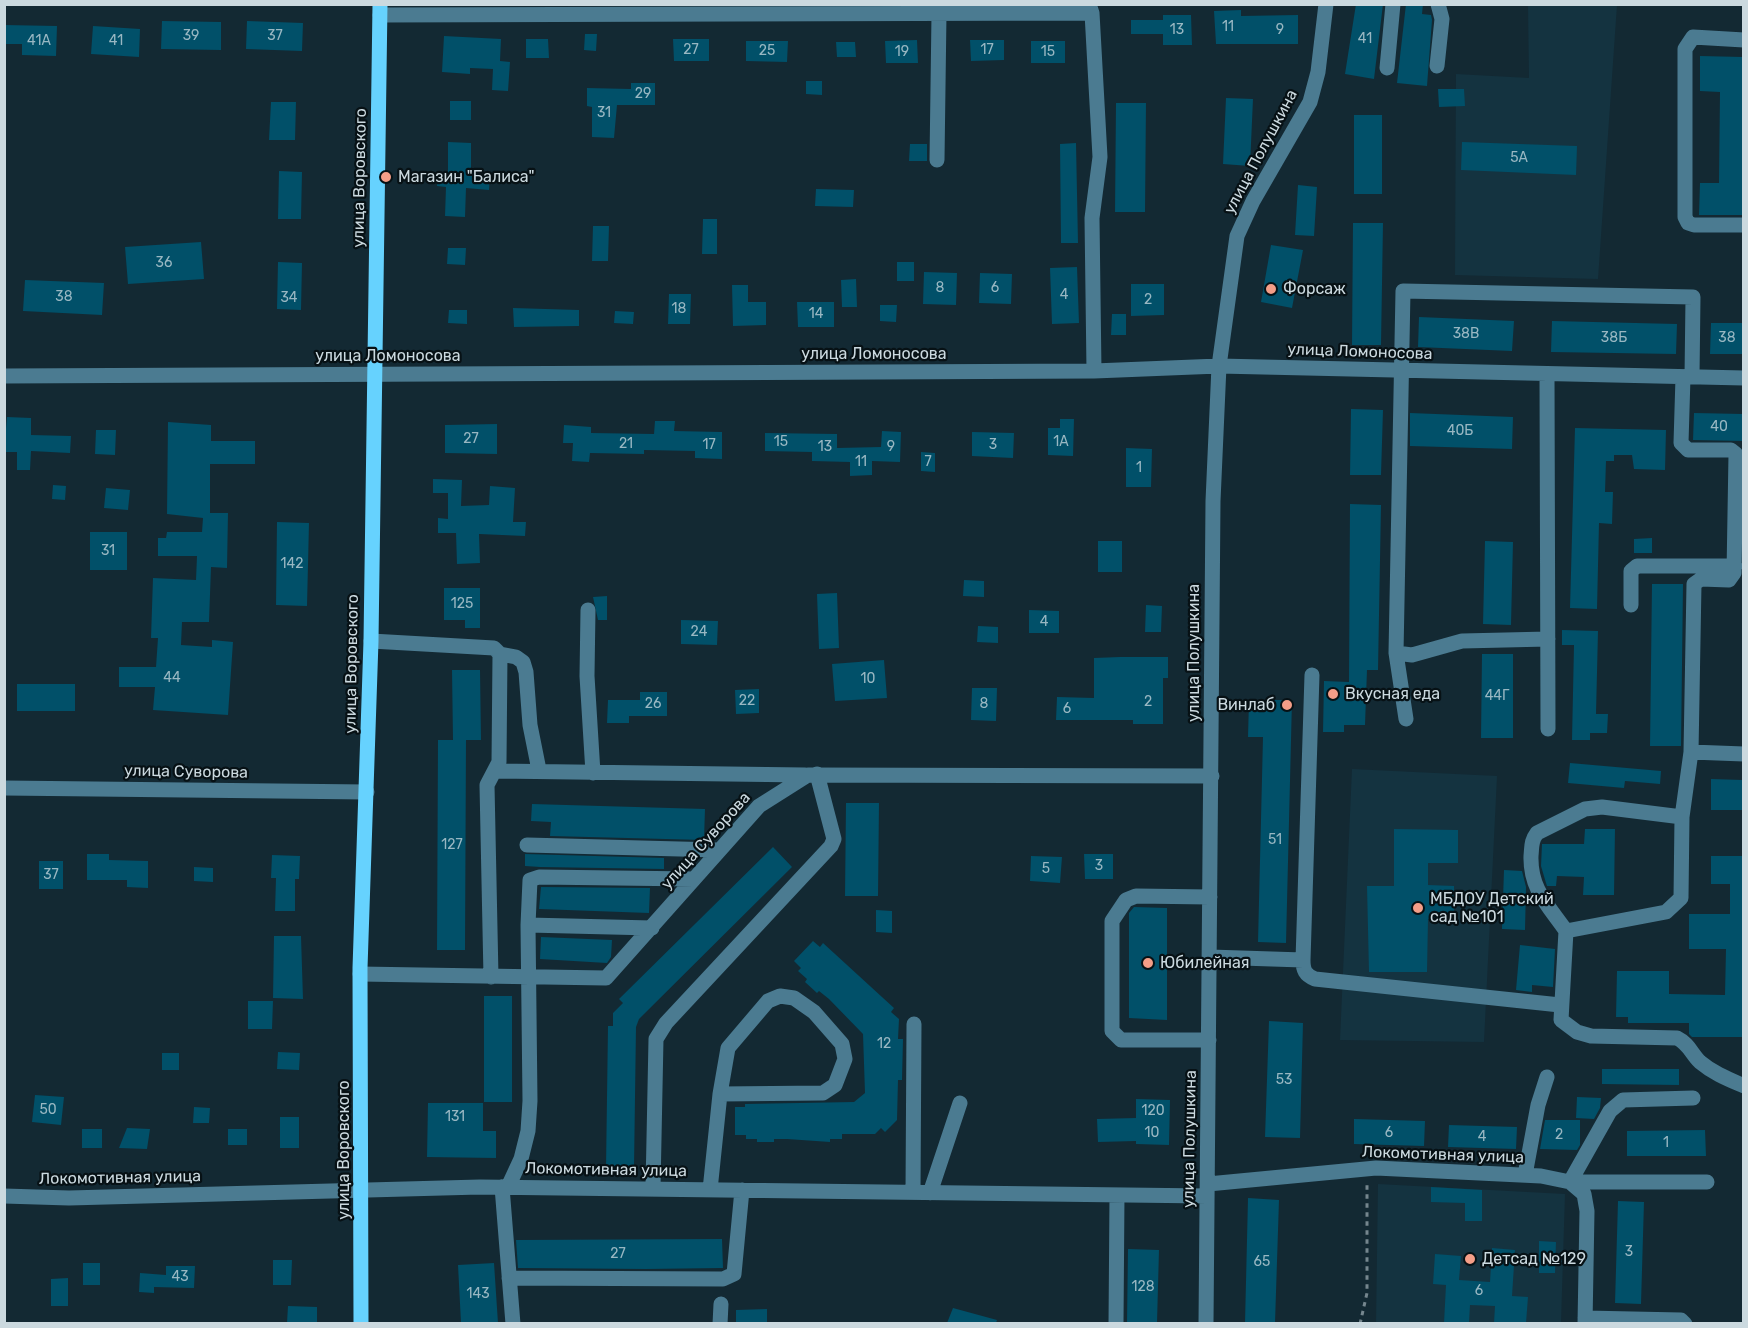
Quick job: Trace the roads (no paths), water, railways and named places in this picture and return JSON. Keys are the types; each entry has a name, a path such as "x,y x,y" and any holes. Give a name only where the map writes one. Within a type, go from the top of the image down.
{"main road":[{"name":"улица Воровского","path":"361,1323 360,974 371,641 380,10"}],"street":[{"name":"улица Полушкина","path":"1206,1323 1212,776 1212,501 1219,366 1237,236 1252,201 1310,102 1318,72 1326,4"},
{"path":"1387,68 1393,4"},
{"path":"1437,66 1442,19 1438,4"},
{"path":"380,10 834,9 939,14 1090,9 1100,157 1092,218 1094,371"},
{"path":"937,160 939,14"},
{"path":"1743,40 1693,38 1685,49 1685,217 1688,223 1694,225 1743,225"},
{"path":"1406,719 1396,653 1403,291 1693,297 1681,443 1688,450 1731,450 1736,454 1735,566 1734,573 1729,580 1701,579 1694,584 1691,752 1682,817 1681,898 1666,912 1566,931"},
{"name":"улица Ломоносова","path":"4,376 1094,371 1219,366 1743,378"},
{"path":"1547,374 1548,729"},
{"path":"1631,605 1631,571 1637,566 1735,566"},
{"path":"588,610 587,676 592,773"},
{"path":"1396,653 1412,655 1461,641 1548,639"},
{"path":"371,641 494,648 500,654 516,657 523,662 526,672 530,724 539,770"},
{"path":"490,977 487,785 489,779 497,771 500,654"},
{"path":"1312,675 1303,960 1303,969 1307,976 1315,979 1560,1005"},
{"path":"1691,752 1743,754"},
{"path":"497,771 1212,776"},
{"path":"653,1188 656,1039 666,1023 831,846 834,839 813,775"},
{"name":"улица Суворова","path":"360,974 606,978 759,806 813,775"},
{"name":"улица Суворова","path":"4,788 367,792"},
{"path":"1682,817 1602,807 1585,809 1537,833 1532,840 1531,869 1534,886 1566,931 1560,1005 1561,1020 1578,1032 1591,1036 1677,1038 1687,1042 1700,1061 1721,1076 1743,1086"},
{"path":"527,845 718,850"},
{"path":"513,1323 505,1187 520,1159 528,1131 530,1101 527,978 530,880 539,877 694,879"},
{"path":"1209,1040 1121,1040 1112,1031 1112,921 1126,900 1136,896 1210,897"},
{"path":"528,925 652,928"},
{"path":"1210,957 1303,960"},
{"path":"710,1190 720,1094 728,1048 768,1002 780,996 794,998 814,1012 842,1044 845,1059 835,1085 823,1093 720,1094"},
{"path":"913,1192 914,1024"},
{"path":"1525,1175 1538,1105 1547,1077"},
{"path":"1685,1323 1681,1320 1585,1321 1587,1211 1584,1194 1570,1182 1610,1111 1623,1100 1693,1098"},
{"path":"930,1193 960,1103"},
{"name":"Локомотивная улица","path":"4,1196 69,1198 505,1187 1117,1195 1207,1190 1367,1169 1525,1175 1570,1182 1707,1182"},
{"path":"509,1278 723,1279 734,1274 742,1190"},
{"path":"1116,1323 1117,1195"},
{"path":"720,1323 721,1304"}],"place":[{"name":"Магазин \"Балиса\"","path":"386,177"},
{"name":"Форсаж","path":"1271,289"},
{"name":"Вкусная еда","path":"1333,694"},
{"name":"Винлаб","path":"1287,705"},
{"name":"МБДОУ Детский сад №101","path":"1418,908"},
{"name":"Юбилейная","path":"1148,963"},
{"name":"Детсад №129","path":"1470,1259"}]}
